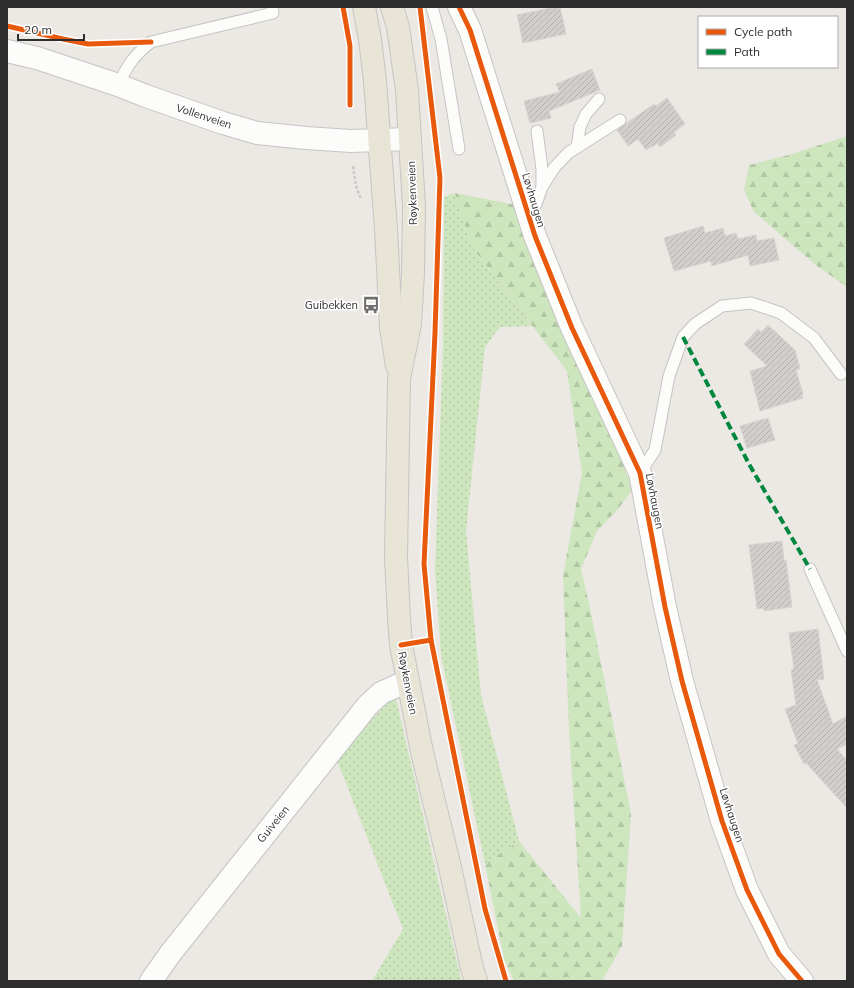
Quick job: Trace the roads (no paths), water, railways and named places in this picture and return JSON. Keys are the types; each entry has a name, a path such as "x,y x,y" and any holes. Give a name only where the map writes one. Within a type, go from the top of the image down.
{"main road":[{"name":"Røykenveien","path":"364,7 370,39 380,140 391,328 399,378 396,558 401,645 422,752 476,981"},
{"name":"Røykenveien","path":"392,7 398,27 407,90 414,206 413,273 410,324 399,378"}],"street":[{"name":"Løvhaugen","path":"459,7 470,30 535,236 572,328 640,473 667,615 682,681 722,821 747,890 779,954 802,981"},
{"name":"Vollenveien","path":"7,51 38,58 223,123 257,133 351,141 410,139"},
{"name":"Guiveien","path":"151,981 170,954 368,705 381,693 408,681"}],"lane":[{"path":"118,85 125,69 133,58 140,50 151,42 273,13 272,7"},
{"path":"432,7 441,39 459,149"},
{"path":"577,147 580,127 586,114 599,99"},
{"path":"528,215 536,204 542,187 554,168 568,153 620,120"},
{"path":"537,131 542,169 542,187"},
{"path":"640,473 654,450 669,376 684,338 695,324 722,306 751,303 781,313 814,338 842,374"},
{"path":"810,569 847,651"}],"place":[{"name":"Guibekken","path":"371,305"}]}
